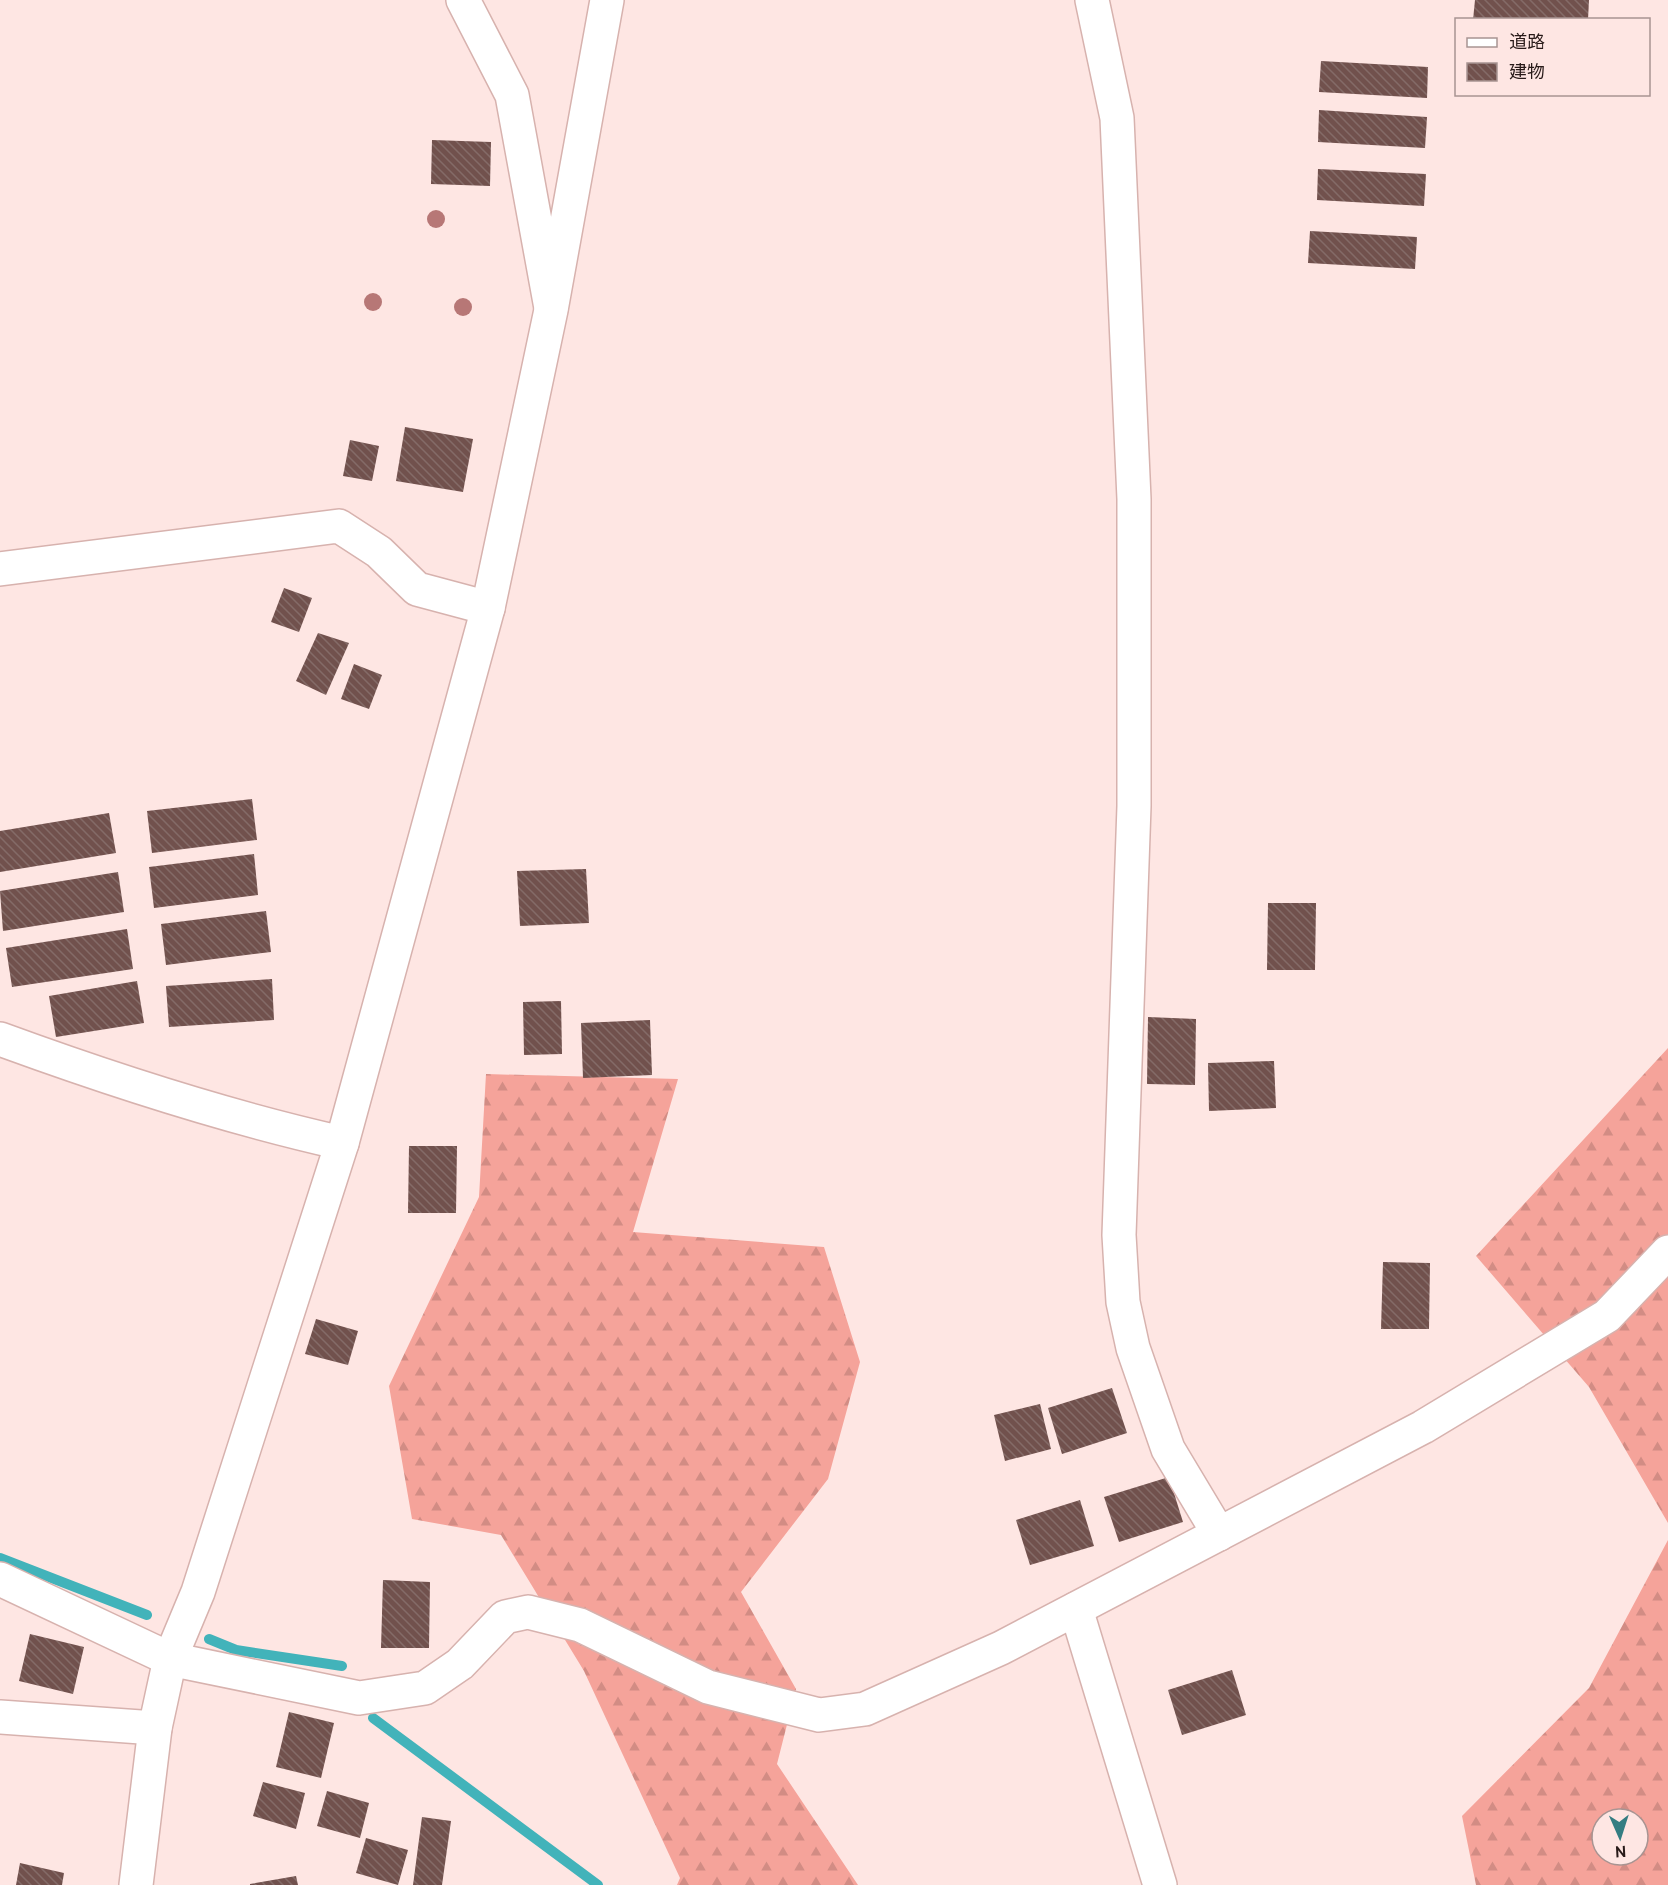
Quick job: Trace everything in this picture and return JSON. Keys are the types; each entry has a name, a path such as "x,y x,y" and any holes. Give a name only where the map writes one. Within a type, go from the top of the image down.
{"street":[{"path":"463,0 512,95 551,310"},
{"path":"136,1885 155,1728 170,1659 198,1593 342,1143 488,608 551,310 607,0"},
{"path":"1092,0 1117,118 1134,500 1134,806 1119,1235 1123,1302 1133,1348 1168,1449 1219,1533"},
{"path":"0,569 339,526 379,552 417,589 488,608"},
{"path":"0,1039 120,1082 278,1129 342,1143"},
{"path":"0,1579 170,1659 359,1698 425,1688 460,1664 505,1617 528,1612 580,1625 708,1687 819,1715 865,1709 905,1693 1076,1609 1423,1427 1607,1316 1668,1252"},
{"path":"1076,1609 1160,1885"},
{"path":"0,1717 155,1728"}],"green space":[{"path":"1668,1048 1668,1523 1589,1387 1476,1256"},
{"path":"486,1074 678,1079 633,1232 824,1247 860,1362 828,1479 741,1592 796,1689 777,1764 858,1885 677,1885 680,1878 584,1671 501,1535 412,1519 389,1386 479,1197"},
{"path":"1668,1540 1668,1885 1476,1885 1462,1816 1589,1688"}],"building":[{"path":"1475,0 1589,0 1588,18 1473,18"},
{"path":"1321,61 1428,67 1427,98 1319,92"},
{"path":"1319,110 1427,117 1425,148 1318,142"},
{"path":"432,140 491,142 490,186 431,184"},
{"path":"1318,169 1426,174 1424,206 1317,200"},
{"path":"1310,231 1417,237 1415,269 1308,263"},
{"path":"405,427 473,439 463,492 396,481"},
{"path":"350,440 379,446 372,481 343,476"},
{"path":"284,588 312,598 299,632 271,622"},
{"path":"318,633 349,643 326,695 296,681"},
{"path":"354,664 382,675 369,709 341,699"},
{"path":"252,799 257,840 152,853 147,811"},
{"path":"109,813 116,853 0,872 0,831"},
{"path":"254,854 258,895 154,908 149,867"},
{"path":"586,869 589,923 520,926 517,871"},
{"path":"118,872 124,912 3,931 0,891"},
{"path":"1268,903 1316,903 1315,970 1267,970"},
{"path":"266,911 271,952 166,965 161,924"},
{"path":"127,929 133,969 12,987 6,948"},
{"path":"272,979 274,1020 169,1027 166,986"},
{"path":"137,981 144,1023 56,1037 49,996"},
{"path":"561,1001 562,1054 524,1055 523,1002"},
{"path":"1148,1017 1196,1019 1195,1085 1147,1084"},
{"path":"650,1020 652,1075 583,1078 581,1023"},
{"path":"1274,1061 1276,1108 1209,1111 1208,1063"},
{"path":"409,1146 457,1146 456,1213 408,1213"},
{"path":"1383,1262 1430,1263 1429,1329 1381,1329"},
{"path":"316,1319 358,1331 348,1365 305,1354"},
{"path":"1112,1388 1127,1433 1062,1454 1048,1408"},
{"path":"1040,1404 1051,1449 1005,1461 994,1415"},
{"path":"1169,1477 1183,1522 1119,1542 1104,1497"},
{"path":"1080,1500 1094,1546 1030,1565 1016,1520"},
{"path":"383,1580 430,1582 429,1648 381,1648"},
{"path":"30,1634 84,1647 73,1694 19,1681"},
{"path":"1232,1670 1246,1715 1182,1735 1168,1690"},
{"path":"289,1712 334,1723 321,1778 276,1767"},
{"path":"263,1782 305,1793 296,1829 253,1816"},
{"path":"327,1791 369,1803 360,1838 317,1826"},
{"path":"422,1817 451,1821 442,1885 413,1885"},
{"path":"366,1838 408,1850 398,1885 356,1873"},
{"path":"20,1863 64,1873 62,1885 16,1885"},
{"path":"296,1876 298,1885 250,1885 250,1884"}],"waterway":[{"path":"0,1558 147,1615"},
{"path":"209,1639 236,1650 342,1666"},
{"path":"373,1718 598,1885"}]}
